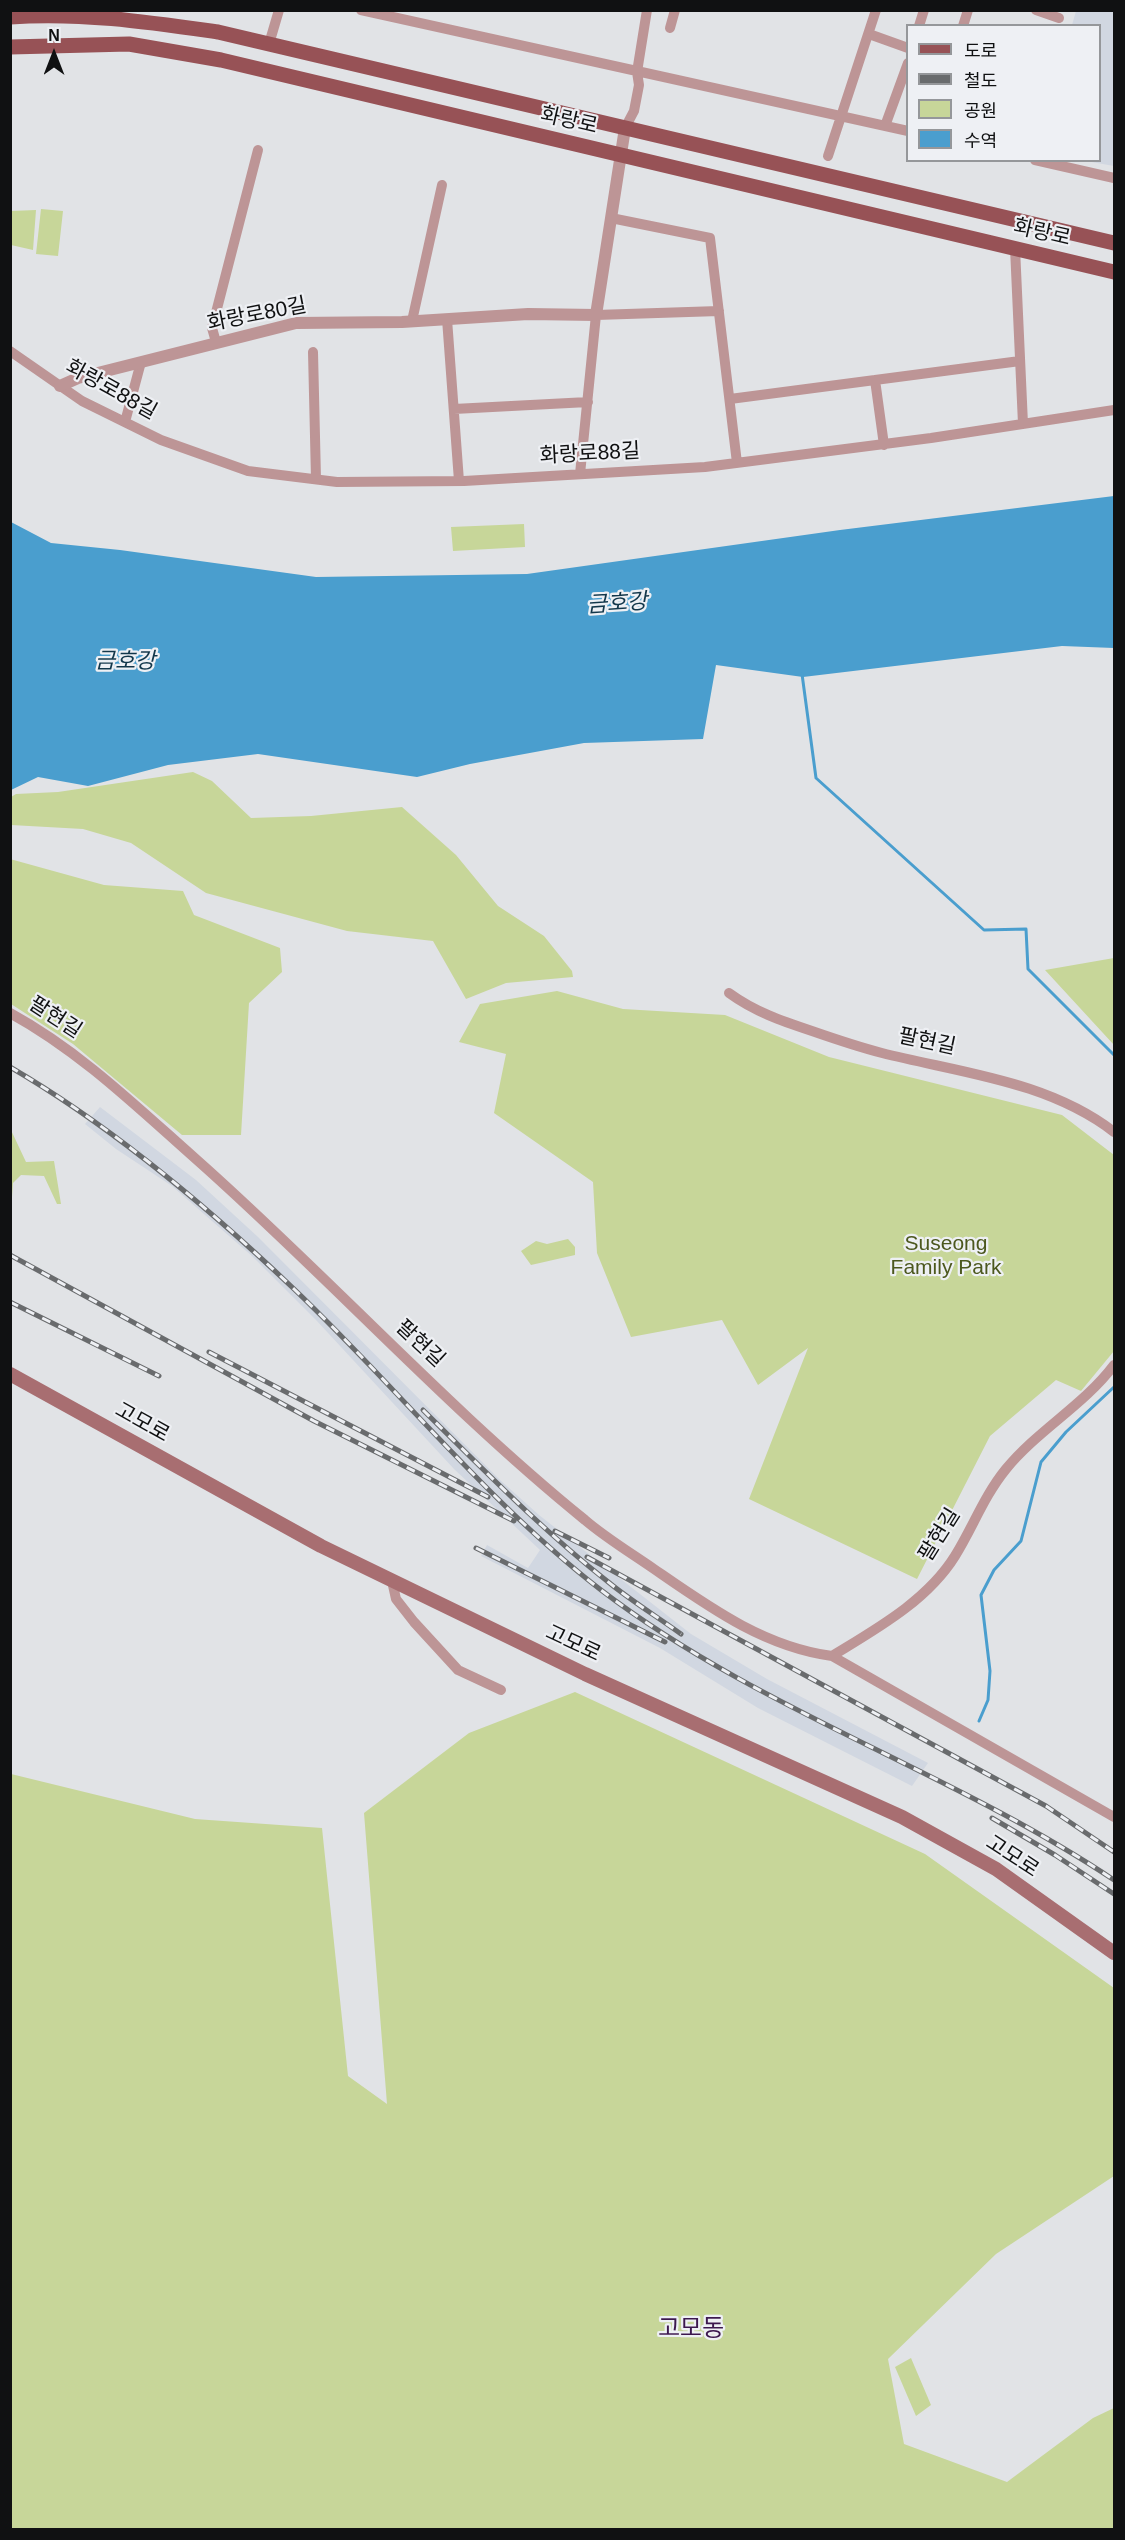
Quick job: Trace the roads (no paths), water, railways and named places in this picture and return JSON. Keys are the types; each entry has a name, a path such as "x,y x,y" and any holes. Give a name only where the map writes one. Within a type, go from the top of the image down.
{"main road":[{"name":"화랑로","path":"10,16 58,14 117,17 218,32 1114,243"},
{"name":"화랑로","path":"10,47 129,44 221,60 1114,272"},
{"name":"고모로","path":"10,1374 321,1546 585,1674 902,1817 996,1869 1114,1953"}],"street":[{"path":"269,44 279,10"},
{"path":"361,10 906,131"},
{"name":"화랑로","path":"626,128 634,111 639,85 637,72 647,10"},
{"path":"670,28 675,10"},
{"path":"828,156 876,10"},
{"path":"1036,10 1059,18"},
{"path":"869,34 906,47"},
{"path":"885,126 906,68"},
{"path":"580,474 596,315 620,154 626,128"},
{"path":"216,342 212,328 258,150"},
{"path":"1044,162 1114,178"},
{"path":"412,321 442,185"},
{"path":"612,218 710,238 737,463"},
{"path":"1015,248 1023,424"},
{"name":"화랑로80길","path":"60,386 78,378 296,323 412,321 528,314 596,315 719,310"},
{"path":"447,319 459,481"},
{"name":"화랑로88길","path":"10,351 82,400 160,440 248,471 337,482 459,481 737,463 1114,410"},
{"path":"313,352 316,479"},
{"path":"125,422 145,361"},
{"path":"730,399 1020,361"},
{"path":"875,380 884,444"},
{"path":"454,409 588,402"},
{"name":"팔현길","path":"729,993 762,1014 828,1036 883,1053 952,1067 1065,1102 1096,1118 1114,1132"},
{"name":"팔현길","path":"10,1013 68,1048 105,1078 270,1225 522,1467 587,1522 737,1623 791,1648 832,1656 1114,1817"},
{"name":"팔현길","path":"832,1656 901,1612 939,1575 955,1556 975,1517 1007,1469 1057,1419 1102,1382 1114,1365"},
{"path":"392,1581 396,1599 458,1670 501,1690"}],"water":[{"name":"금호강","path":"1114,496 1114,648 1062,646 803,677 716,665 703,739 584,743 470,764 417,777 258,754 168,765 88,786 38,777 11,790 11,522 51,543 120,550 316,577 527,574 840,530"}],"waterway":[{"path":"802,674 816,778 984,930 1026,929 1028,969 1114,1055"},
{"path":"979,1721 988,1700 990,1671 981,1595 994,1570 1021,1541 1041,1462 1066,1432 1114,1387"}],"railway":[{"path":"10,1067 86,1115 228,1228 294,1289 520,1520 601,1590 661,1632 724,1671 987,1806 1052,1841 1114,1880"},
{"path":"10,1255 314,1421 514,1521"},
{"path":"10,1302 159,1376"},
{"path":"209,1352 488,1497"},
{"path":"423,1410 559,1541 616,1588 681,1634"},
{"path":"555,1531 609,1558"},
{"path":"476,1548 665,1642"},
{"path":"587,1557 1046,1806 1114,1852"},
{"path":"992,1818 1055,1855 1114,1894"}],"district":[{"name":"고모동","path":"691,2329"}],"park label":[{"name":"Suseong Family Park","path":"946,1256"}]}
